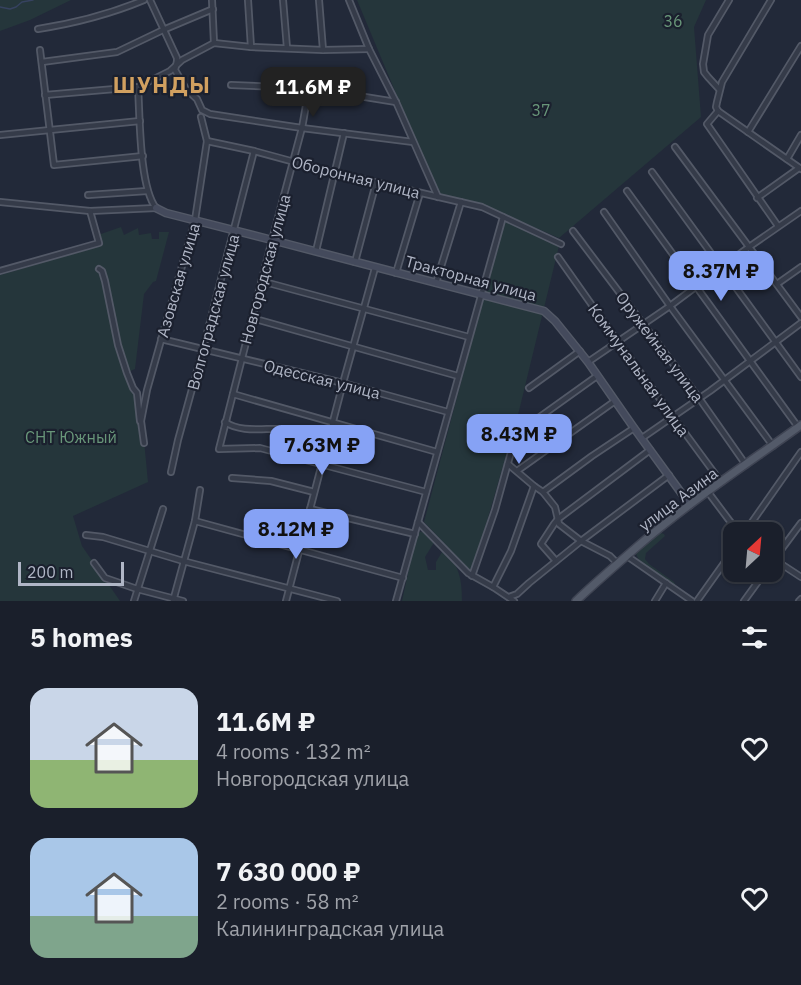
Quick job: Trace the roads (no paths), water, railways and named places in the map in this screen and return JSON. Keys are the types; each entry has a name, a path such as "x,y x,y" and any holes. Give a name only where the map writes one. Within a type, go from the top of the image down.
{"main road":[{"name":"улица Азина","path":"576,601 617,563 690,505 800,426"}],"street":[{"path":"38,29 96,18 144,0"},
{"path":"150,0 177,58 175,70 186,89 197,99 202,110 210,114 302,128 413,142"},
{"path":"212,0 214,43"},
{"path":"248,0 251,46"},
{"path":"283,0 287,48"},
{"path":"318,0 323,50"},
{"path":"349,0 369,49 396,102 438,197"},
{"path":"719,89 704,72 703,64 708,35 729,0"},
{"path":"758,198 800,168 718,111 716,107 719,89 771,0"},
{"path":"42,62 117,52 213,9"},
{"path":"45,95 138,87 170,71 182,60 214,43 323,50 369,49"},
{"path":"748,132 801,46"},
{"path":"40,50 54,165 143,156"},
{"path":"231,86 309,88 396,102"},
{"path":"138,87 147,191 151,203 156,208"},
{"name":"Новгородская улица","path":"309,88 302,128 219,449 260,448 322,464"},
{"path":"718,111 708,124 778,226"},
{"name":"Азовская улица","path":"137,393 142,445 141,420 147,390 195,220 207,141 201,117"},
{"path":"0,135 140,120"},
{"path":"316,251 344,133"},
{"path":"787,159 801,135"},
{"name":"Оборонная улица","path":"207,141 420,194 482,207 561,244"},
{"path":"675,147 801,317"},
{"name":"Волгоградская улица","path":"171,472 254,151"},
{"path":"652,172 801,377"},
{"path":"355,262 376,183"},
{"path":"88,195 147,191"},
{"path":"627,191 800,426"},
{"path":"396,273 420,194"},
{"path":"0,202 90,211 156,208"},
{"path":"436,283 461,202"},
{"name":"Тракторная улица","path":"156,208 166,213 543,311 555,321 580,351 690,505"},
{"path":"0,271 99,243 90,211"},
{"path":"588,362 801,211"},
{"path":"604,212 773,446"},
{"path":"396,601 503,217"},
{"name":"Оружейная улица","path":"573,231 644,324 746,465"},
{"name":"Коммунальная улица","path":"558,257 721,482"},
{"path":"286,601 375,267"},
{"path":"777,284 801,267"},
{"path":"99,269 105,281 118,345 127,373 137,393 147,390"},
{"path":"261,281 469,337"},
{"path":"252,318 458,376"},
{"path":"642,438 699,399 801,323"},
{"name":"Одесская улица","path":"161,339 343,383 448,412"},
{"path":"529,388 580,351"},
{"path":"472,576 495,510 516,434 597,376"},
{"path":"233,394 437,452"},
{"path":"517,471 615,401"},
{"path":"225,422 241,428 283,429"},
{"path":"543,492 634,428"},
{"path":"556,561 542,544 558,519 650,450"},
{"path":"752,522 801,452"},
{"path":"322,464 426,492"},
{"path":"508,464 543,492 555,507 559,524 581,541 610,556 617,563"},
{"path":"508,597 517,594 581,541 669,475"},
{"path":"232,478 271,481 314,492"},
{"path":"493,587 511,551 534,486"},
{"path":"173,600 195,520 200,490"},
{"path":"708,492 730,522"},
{"path":"134,601 163,509"},
{"path":"310,509 415,534"},
{"path":"195,520 403,578"},
{"path":"418,522 465,571 514,601"},
{"path":"783,547 801,524"},
{"path":"86,535 103,537 183,561 337,601"},
{"path":"627,555 695,601 723,564"},
{"path":"94,563 105,578 173,600 183,601"},
{"path":"783,566 801,577"},
{"path":"744,601 758,582"},
{"path":"655,601 666,583"},
{"path":"517,594 519,601"}],"waterway":[{"path":"0,7 10,9 22,2 33,0"}],"district":[{"name":"ШУНДЫ","path":"162,84"}],"park label":[{"name":"36","path":"673,21"},
{"name":"37","path":"541,110"},
{"name":"СНТ Южный","path":"71,437"}]}
